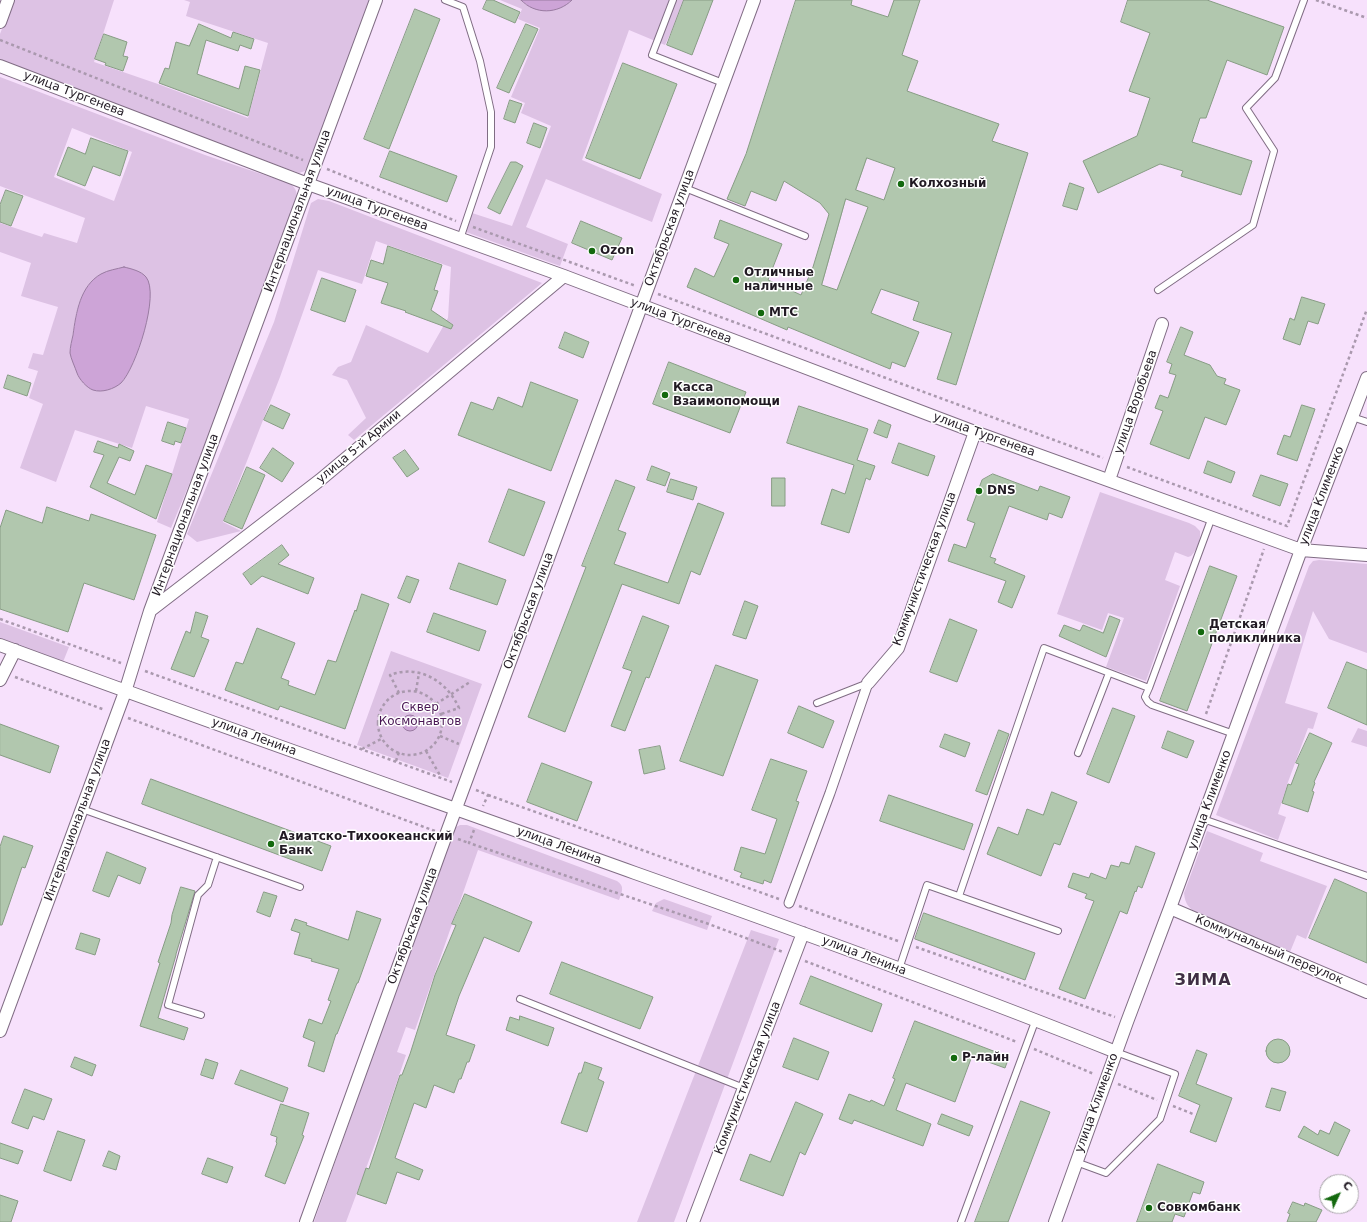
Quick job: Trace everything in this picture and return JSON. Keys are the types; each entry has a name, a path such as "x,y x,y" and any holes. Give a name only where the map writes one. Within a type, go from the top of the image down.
{"street":[{"path":"0,22 8,0"},
{"name":"Интернациональная улица","path":"0,1031 126,692 150,611 376,0"},
{"name":"Октябрьская улица","path":"306,1222 446,835 754,0"},
{"name":"улица Тургенева","path":"0,66 308,184 564,276 975,432 1301,550 1367,555"},
{"name":"улица 5-й Армии","path":"150,611 320,480 564,276"},
{"name":"улица Воробьева","path":"1109,480 1162,324"},
{"name":"улица Клименко","path":"1055,1222 1301,550 1367,378"},
{"name":"Коммунистическая улица","path":"789,903 830,793 868,683 898,648 975,432"},
{"name":"улица Ленина","path":"0,645 126,692 803,933 1036,1019 1116,1052"},
{"path":"2,676 15,650"},
{"name":"Коммунальный переулок","path":"1170,908 1367,992"},
{"name":"Коммунистическая улица","path":"693,1222 803,933"}],"lane":[{"path":"445,0 463,7 480,61 491,112 491,147 460,239"},
{"path":"673,0 652,55 723,83"},
{"path":"1158,290 1253,225 1274,151 1246,108 1275,78 1304,0"},
{"path":"684,188 806,236"},
{"path":"1352,417 1367,422"},
{"path":"1212,517 1148,688 1146,697 1148,702 1152,705 1234,734"},
{"path":"959,896 1044,648 1148,688"},
{"path":"1078,753 1109,673"},
{"path":"817,703 868,683"},
{"path":"82,809 300,887"},
{"path":"1203,819 1367,876"},
{"path":"201,1015 168,1005 198,895 208,885 217,858"},
{"path":"899,969 927,885 1058,931"},
{"path":"520,999 744,1088"},
{"path":"961,1222 1036,1019"},
{"path":"1076,1162 1106,1173 1160,1119 1176,1074 1116,1052"}],"path":[{"path":"1316,0 1367,18"},
{"path":"0,40 465,224 1288,526 1367,309"},
{"path":"1202,723 1269,538"},
{"path":"399,693 390,675 404,672 419,673 434,678 452,694 459,708 441,714"},
{"path":"416,691 419,673"},
{"path":"2,676 117,714 469,843"},
{"path":"436,704 470,682"},
{"path":"416,691 429,697 436,704 441,714 442,724 440,736 426,751 416,754 399,752 392,748 383,738 379,728 379,715 381,709 389,699 399,693 416,691"},
{"path":"440,736 459,744"},
{"path":"361,749 383,738"},
{"path":"426,751 441,778"},
{"path":"396,761 399,752"},
{"path":"488,795 1127,1022"}],"green space":[{"path":"13,0 114,0 94,62 248,118 268,43 186,16 190,2 184,0 370,0 308,166 305,171 299,173 97,99 0,60 0,34"},
{"path":"500,0 521,0 526,5 569,3 572,0 684,0 665,45 629,30 582,160 662,194 652,222 546,179 526,227 568,244 560,266 466,232 472,213 512,226 551,126 521,113 525,103 511,97 540,28 518,19 522,9"},
{"path":"0,77 205,155 291,184 295,189 297,199 239,364 171,528 157,522 189,419 146,406 132,448 75,430 56,482 20,468 43,404 29,398 38,371 28,368 33,353 43,355 58,307 21,296 31,263 0,252 0,223 42,237 44,233 77,243 85,218 0,186","holes":["72,128 132,152 114,201 54,177","90,283 70,352 79,303"]},
{"path":"318,199 329,201 542,283 354,440 348,435 366,418 347,380 332,375 338,367 351,362 366,325 428,353 448,318 451,267 376,241 362,284 318,270 280,377 223,522 241,531 197,542 187,534 274,322 311,203"},
{"path":"1100,492 1189,523 1200,531 1198,545 1191,556 1188,557 1175,552 1165,580 1180,586 1146,681 1106,667 1124,618 1108,613 1102,630 1057,614"},
{"path":"1319,560 1367,564 1367,653 1329,639 1313,611 1285,703 1318,713 1313,729 1308,728 1288,782 1278,814 1286,817 1278,840 1216,815 1309,566 1313,561"},
{"path":"0,622 69,647 63,662 0,639"},
{"name":"Сквер Космонавтов","path":"391,651 482,684 448,778 357,745"},
{"path":"1358,728 1367,731 1367,747 1351,742"},
{"path":"460,825 467,825 617,881 622,887 622,892 619,900 478,850 415,1030 406,1027 397,1052 406,1055 384,1120 346,1222 314,1222 451,833 454,828"},
{"path":"1207,831 1263,853 1260,861 1327,886 1306,939 1297,935 1290,952 1199,915 1188,906 1184,893"},
{"path":"664,899 712,916 707,930 652,911 656,903"},
{"path":"751,930 779,939 674,1222 637,1222"}],"shaded area":[{"path":"521,0 572,0 560,8 546,11 533,8"},
{"path":"124,267 136,270 146,277 150,286 148,314 139,347 127,375 121,383 115,387 108,390 96,391 86,385 80,378 70,353 78,309 84,293 94,279 101,274"},
{"path":"410,715 416,717 418,723 416,729 410,731 404,729 402,723 404,717"}],"building":[{"path":"487,0 493,0 520,12 515,23 483,9"},
{"path":"684,0 713,0 692,55 667,45"},
{"name":"Колхозный","path":"796,0 852,0 851,5 888,17 894,0 920,0 902,55 918,61 907,91 999,124 992,141 1028,153 956,385 937,379 952,333 913,320 919,302 881,289 871,313 919,332 905,367 892,362 890,369 788,327 787,330 687,287 695,268 714,277 729,244 714,238 720,220 782,244 768,280 801,295 813,267 829,214 820,203 784,181 776,201 751,191 745,206 727,199 746,154","holes":["867,158 895,168 884,200 856,190","846,199 868,207 837,290 822,285"]},
{"path":"1128,0 1207,0 1284,27 1267,75 1227,60 1206,118 1200,118 1192,142 1252,161 1241,195 1181,176 1183,171 1160,164 1098,193 1083,161 1137,136 1150,98 1129,91 1150,33 1121,22"},
{"path":"415,9 440,19 389,149 364,139"},
{"path":"199,24 231,38 233,32 254,39 251,49 240,45 238,51 206,40 197,74 239,89 245,66 260,70 248,116 159,83 165,68 169,69 176,42 189,46"},
{"path":"526,24 538,29 509,93 497,88"},
{"path":"104,34 127,42 123,56 128,57 123,71 105,65 106,63 95,59"},
{"path":"623,63 677,84 640,179 586,158"},
{"path":"510,100 522,104 515,123 504,119"},
{"path":"534,123 547,128 540,148 527,143"},
{"path":"91,138 128,151 120,176 93,166 85,186 57,175 68,147 85,154"},
{"path":"390,151 457,176 447,202 380,177"},
{"path":"511,162 516,162 523,166 500,214 488,208"},
{"path":"1070,183 1084,188 1077,210 1063,206"},
{"path":"6,190 23,196 11,226 0,222 0,205"},
{"path":"581,221 622,238 612,260 572,243"},
{"path":"388,246 442,265 434,290 438,291 431,310 453,325 451,329 405,312 406,311 381,303 388,283 366,276 371,260 383,264"},
{"path":"322,278 356,290 345,322 311,310"},
{"path":"1302,297 1325,304 1318,324 1308,321 1300,345 1283,339 1290,318 1294,320"},
{"path":"1181,327 1193,332 1184,355 1210,365 1217,376 1226,379 1224,384 1240,390 1226,425 1205,417 1189,459 1150,444 1163,411 1155,408 1160,395 1168,398 1176,375 1169,373 1172,364 1167,362"},
{"path":"565,332 589,342 583,358 559,348"},
{"path":"669,362 746,392 730,433 653,404"},
{"path":"8,375 31,383 27,396 4,388"},
{"path":"531,382 578,400 551,471 458,435 471,402 493,410 498,397 522,407"},
{"path":"271,405 290,414 283,429 264,420"},
{"path":"1302,405 1315,409 1297,461 1277,454 1284,435 1290,437"},
{"path":"799,406 868,429 857,460 875,466 870,480 866,478 849,533 821,524 832,489 845,494 854,465 787,443"},
{"path":"879,420 891,425 887,438 874,433"},
{"path":"168,422 186,428 181,443 175,441 174,445 162,441"},
{"path":"98,441 118,448 119,444 134,451 130,461 119,457 107,483 135,495 146,465 172,474 156,519 90,487 104,455 94,452"},
{"path":"899,443 935,456 928,476 892,463"},
{"path":"273,448 294,463 282,482 260,468"},
{"path":"405,450 419,469 407,477 393,458"},
{"path":"1208,461 1235,472 1231,483 1204,473"},
{"path":"652,466 670,473 665,486 647,480"},
{"path":"247,467 265,475 242,529 224,521"},
{"path":"993,474 1038,491 1040,486 1070,497 1062,518 1049,513 1047,520 1009,506 990,557 996,559 994,563 1025,576 1012,608 998,602 1006,581 948,561 954,544 966,548 975,523 967,520 982,480"},
{"path":"1261,475 1288,484 1280,506 1253,496"},
{"path":"772,478 785,478 785,506 772,506"},
{"path":"671,479 697,487 693,500 667,492"},
{"path":"616,480 635,487 618,530 626,533 614,564 668,583 698,503 724,513 700,575 691,571 679,604 622,584 565,732 528,717 586,567 582,566"},
{"path":"509,489 545,502 524,556 489,542"},
{"path":"47,507 89,521 91,514 156,535 134,600 84,583 68,632 0,609 0,528 6,510 42,523"},
{"path":"282,545 289,555 278,564 314,578 308,594 262,576 251,585 243,574"},
{"path":"459,563 506,580 497,605 450,589"},
{"name":"Детская поликлиника","path":"1210,566 1237,576 1187,711 1160,701"},
{"path":"407,576 419,580 410,603 398,598"},
{"path":"362,594 389,604 345,729 280,706 278,710 225,690 236,662 243,664 257,628 295,643 281,678 289,681 288,685 315,695 328,660 336,662"},
{"path":"745,601 758,606 746,639 733,635"},
{"path":"196,612 208,616 201,637 209,640 194,677 171,669 186,631 190,633"},
{"path":"434,613 486,631 479,651 427,632"},
{"path":"643,616 669,626 649,678 646,677 625,731 611,726 632,671 623,668"},
{"path":"1110,616 1120,620 1106,657 1059,636 1064,625 1080,631 1083,625 1103,633"},
{"path":"950,619 977,630 957,682 930,672"},
{"path":"1347,662 1367,670 1367,725 1328,708"},
{"path":"716,665 758,680 723,776 680,761"},
{"path":"799,706 834,721 823,748 788,733"},
{"path":"1113,708 1135,716 1109,783 1087,774"},
{"path":"0,724 59,746 50,773 0,755"},
{"path":"999,730 1009,734 987,795 976,791"},
{"path":"1168,731 1194,741 1187,758 1162,748"},
{"path":"1310,733 1332,743 1314,782 1312,791 1314,792 1308,812 1282,803 1288,784 1291,785 1299,764 1296,763"},
{"path":"945,734 970,743 965,757 940,747"},
{"path":"660,746 665,769 644,774 639,750"},
{"path":"771,759 807,771 796,801 799,802 771,883 764,880 763,884 740,877 742,873 734,870 741,847 765,854 777,819 752,810"},
{"path":"542,763 592,782 577,821 527,802"},
{"path":"151,779 331,846 322,871 142,804"},
{"path":"1052,792 1077,802 1060,845 1054,843 1041,876 987,854 998,827 1018,835 1027,809 1043,815"},
{"path":"889,795 973,824 964,850 880,821"},
{"path":"4,836 33,846 25,868 22,867 2,925 0,925 0,847"},
{"path":"1136,846 1155,853 1142,888 1138,886 1136,892 1135,891 1127,914 1120,911 1085,999 1059,989 1094,901 1085,898 1087,894 1068,887 1073,873 1089,878 1091,873 1106,879 1111,865 1119,867 1121,862 1129,864"},
{"path":"107,852 146,868 140,884 118,875 109,897 93,891"},
{"path":"1335,879 1367,893 1367,963 1309,938"},
{"path":"181,887 195,891 158,1018 188,1028 184,1040 140,1026 160,963 158,962"},
{"path":"264,892 277,896 270,917 257,912"},
{"path":"465,894 532,922 519,952 484,937 459,996 446,1035 475,1045 469,1062 467,1062 454,1093 434,1085 426,1108 414,1103 395,1158 423,1170 419,1180 397,1172 386,1204 357,1194 366,1168 369,1169 400,1075 402,1075 410,1054 435,975 456,925 452,924"},
{"path":"357,911 381,919 358,983 336,1034 324,1072 308,1066 315,1042 303,1037 309,1019 322,1024 331,1001 328,1000 339,969 311,961 312,959 294,954 300,933 291,930 295,919 307,923 306,925 348,940"},
{"path":"924,913 1035,953 1025,980 915,939"},
{"path":"81,933 100,939 95,955 76,949"},
{"path":"562,962 653,997 640,1029 550,994"},
{"path":"811,976 882,1004 872,1032 800,1004"},
{"path":"520,1016 554,1028 548,1046 506,1030 510,1017 519,1020"},
{"path":"915,1021 1009,1057 1005,1068 972,1056 955,1102 906,1083 896,1110 931,1124 923,1146 854,1120 852,1124 839,1119 849,1094 870,1102 871,1100 884,1106"},
{"path":"794,1038 829,1052 818,1080 783,1067"},
{"path":"1278,1039 1287,1042 1290,1051 1287,1060 1278,1063 1269,1060 1266,1051 1269,1042"},
{"path":"1197,1050 1207,1054 1196,1084 1232,1098 1216,1142 1190,1132 1200,1105 1179,1096"},
{"path":"75,1057 96,1065 92,1076 71,1067"},
{"path":"206,1059 218,1063 213,1079 201,1075"},
{"path":"585,1062 602,1068 598,1079 604,1082 587,1132 561,1123 579,1073 581,1073"},
{"path":"241,1070 288,1088 283,1102 235,1084"},
{"path":"1272,1088 1286,1092 1280,1111 1266,1107"},
{"path":"25,1089 52,1099 44,1120 33,1116 28,1129 12,1123"},
{"path":"1021,1101 1050,1112 1008,1222 975,1222"},
{"path":"796,1102 823,1114 805,1155 800,1152 783,1196 740,1180 750,1154 770,1162"},
{"path":"281,1104 309,1113 302,1135 304,1136 285,1184 265,1176 277,1143 277,1137 271,1135"},
{"path":"942,1114 973,1126 969,1136 938,1124"},
{"path":"1335,1122 1350,1130 1338,1156 1298,1137 1304,1126 1318,1135 1320,1130 1329,1134"},
{"path":"58,1131 85,1140 71,1181 44,1171"},
{"path":"0,1143 23,1151 18,1164 0,1158"},
{"path":"109,1151 120,1156 116,1170 103,1166"},
{"path":"208,1158 233,1167 227,1183 202,1174"},
{"path":"1158,1164 1204,1182 1200,1194 1193,1192 1184,1217 1175,1214 1172,1222 1137,1222"},
{"path":"0,1195 18,1201 11,1222 0,1222"},
{"path":"1293,1202 1304,1206 1305,1203 1319,1209 1320,1214 1316,1222 1287,1222 1290,1214 1288,1213"}],"place":[{"name":"Колхозный","path":"901,184"},
{"name":"Ozon","path":"592,251"},
{"name":"Отличные наличные","path":"736,280"},
{"name":"МТС","path":"761,313"},
{"name":"Касса Взаимопомощи","path":"665,395"},
{"name":"DNS","path":"979,491"},
{"name":"Детская поликлиника","path":"1201,632"},
{"name":"Азиатско-Тихоокеанский Банк","path":"271,844"},
{"name":"Р-лайн","path":"954,1058"},
{"name":"Совкомбанк","path":"1149,1208"}],"district":[{"name":"ЗИМА","path":"1203,981"}]}
